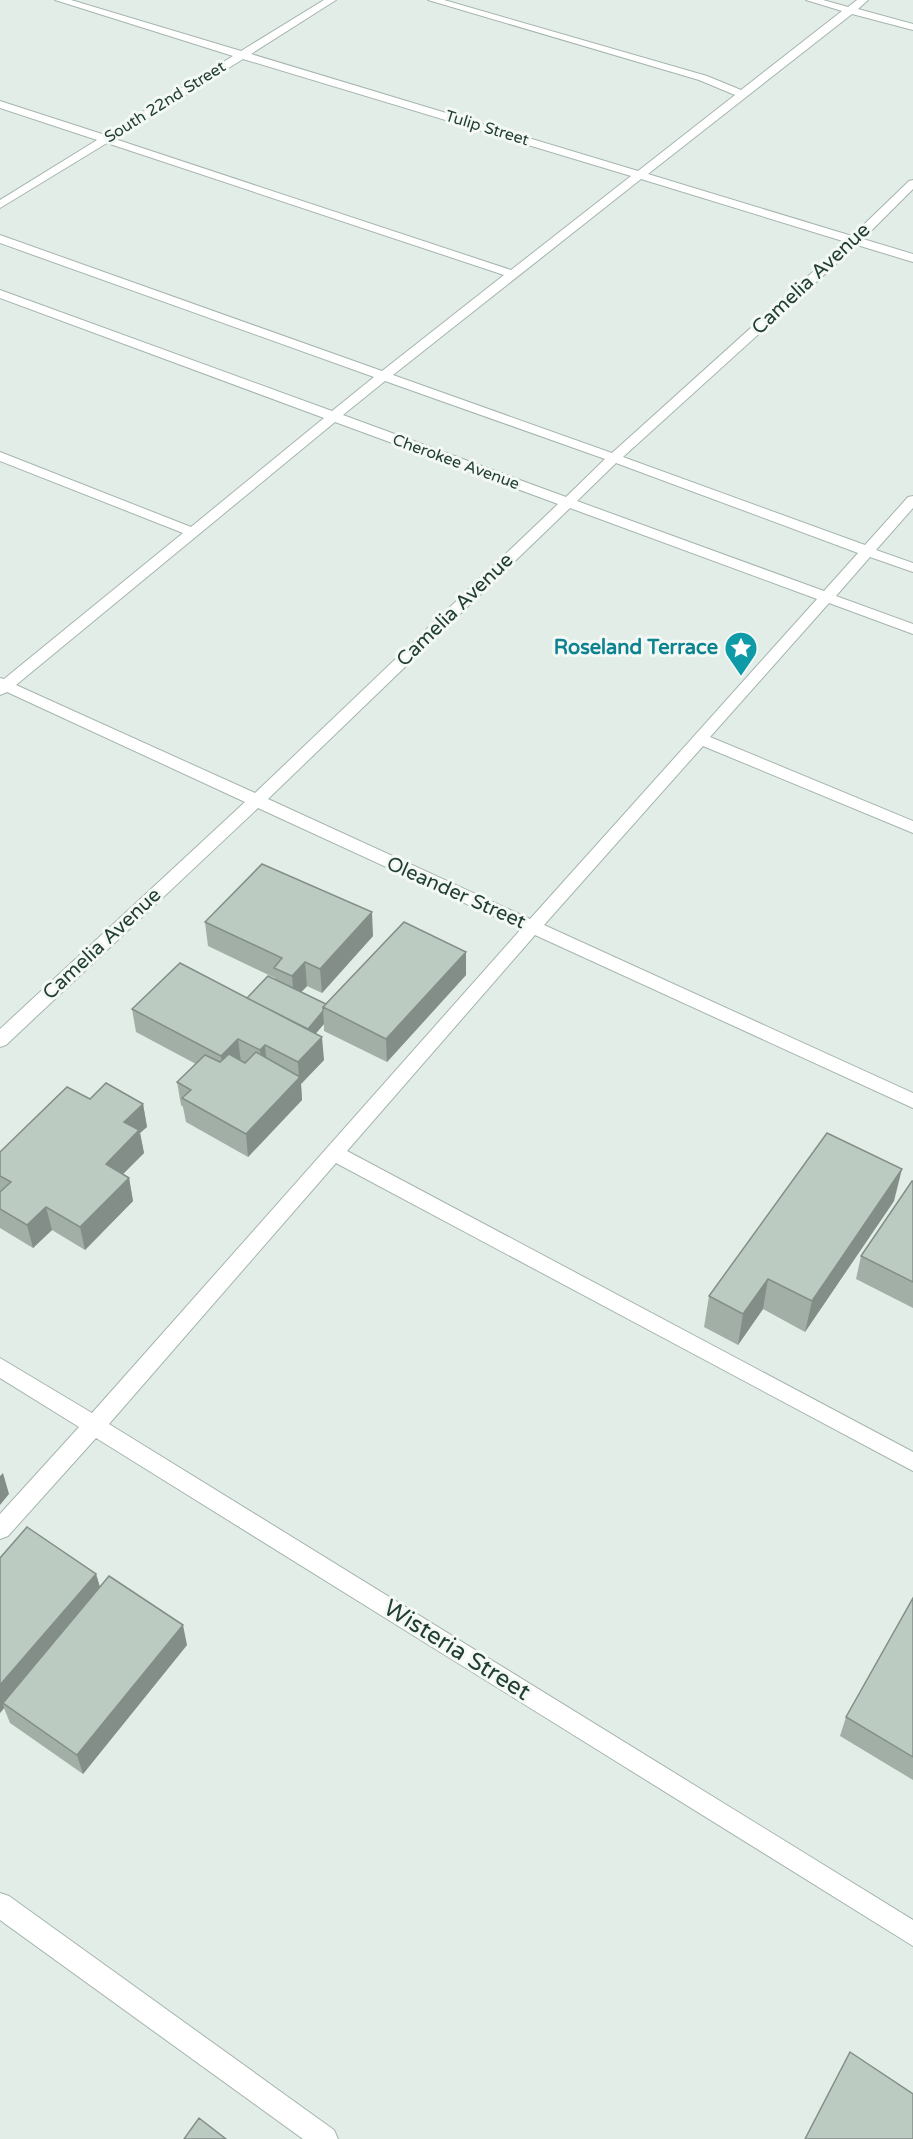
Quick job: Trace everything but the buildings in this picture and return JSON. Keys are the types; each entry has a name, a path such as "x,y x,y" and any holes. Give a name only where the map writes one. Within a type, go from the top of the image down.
{"street":[{"name":"Tulip Street","path":"60,0 913,258"},
{"name":"South 22nd Street","path":"0,205 331,0"},
{"path":"433,0 704,78 742,94"},
{"path":"811,0 913,27"},
{"path":"2,686 382,376 862,0"},
{"path":"0,104 512,274"},
{"name":"Camelia Avenue","path":"0,1040 256,801 614,458 854,241 913,183"},
{"path":"0,239 614,458 913,568"},
{"name":"Cherokee Avenue","path":"0,294 913,629"},
{"path":"0,456 192,532"},
{"path":"0,1529 95,1426 532,927 913,500"},
{"name":"Oleander Street","path":"2,686 913,1101"},
{"path":"701,739 913,827"},
{"path":"334,1153 913,1462"},
{"name":"Wisteria Street","path":"0,1367 913,1934"},
{"path":"0,1905 325,2139"}],"place":[{"name":"Roseland Terrace","path":"741,677"}]}
